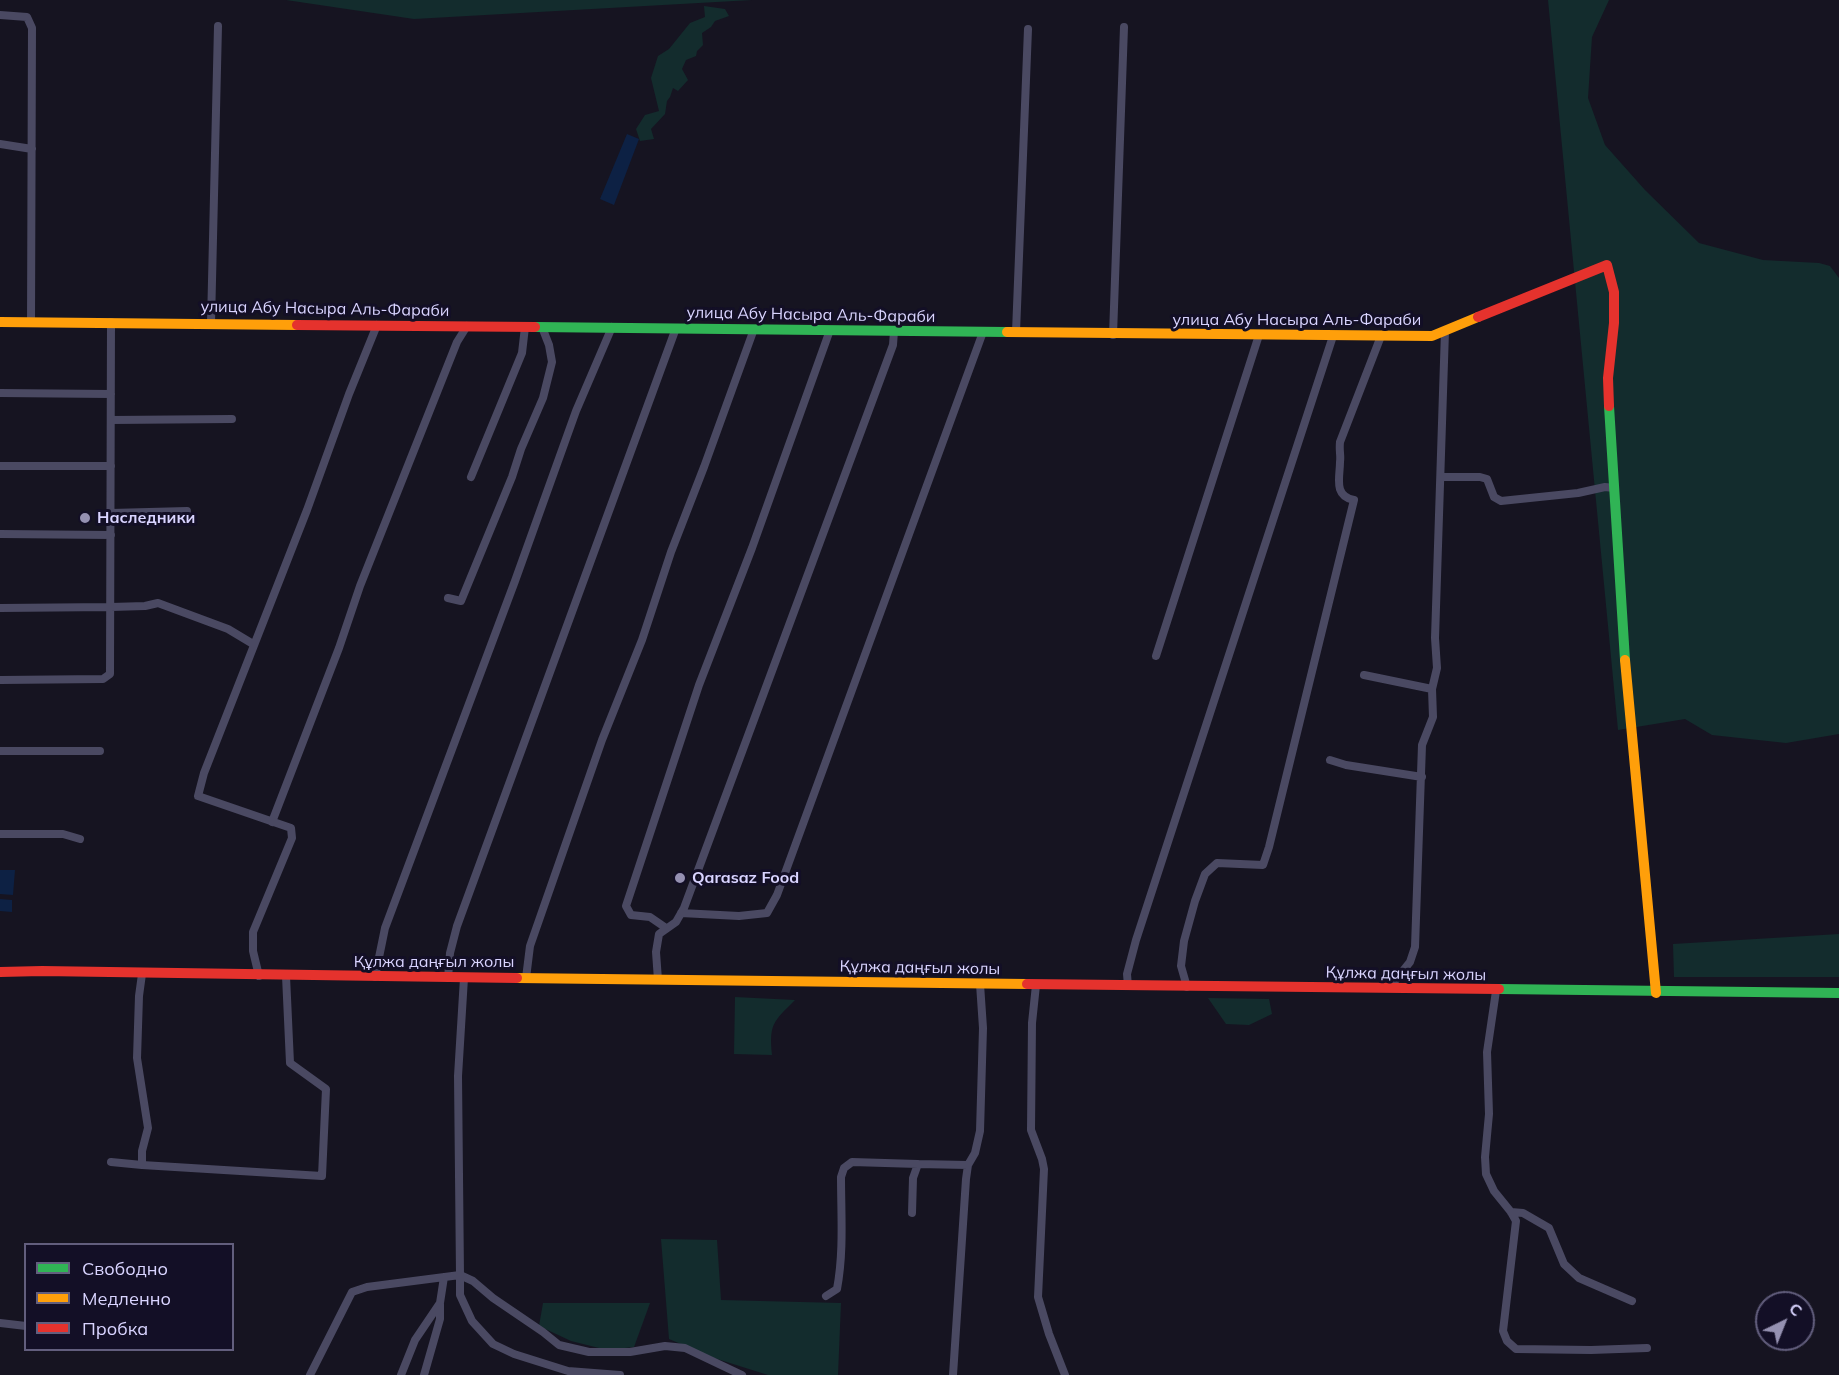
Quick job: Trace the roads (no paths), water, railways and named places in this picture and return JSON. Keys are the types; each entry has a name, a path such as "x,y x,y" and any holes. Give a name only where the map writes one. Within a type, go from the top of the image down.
{"street":[{"path":"0,15 27,17 32,28 31,322"},
{"path":"212,323 218,26"},
{"path":"1113,334 1124,27"},
{"path":"1016,332 1028,29"},
{"path":"0,144 32,149"},
{"name":"улица Абу Насыра Аль-Фараби","path":"0,322 1432,336 1607,266 1614,292 1614,323 1608,378 1609,434 1614,488"},
{"path":"0,680 103,679 111,670 111,322"},
{"path":"260,976 254,951 253,932 292,838 291,828 198,796 204,773 307,510 348,394 377,325"},
{"path":"272,822 339,648 360,586 449,360 467,326"},
{"path":"471,477 522,353 525,327"},
{"path":"448,598 461,601 543,398 552,362 542,327"},
{"path":"375,977 384,928 515,581 576,411 612,327"},
{"path":"448,978 450,953 457,926 676,328"},
{"path":"526,978 530,946 602,740 642,640 671,552 754,329"},
{"path":"666,928 650,917 631,915 626,906 699,685 752,548 830,330"},
{"path":"658,980 656,943 659,934 676,922 681,913 892,345 894,331"},
{"path":"1390,987 1414,954 1422,745 1433,717 1432,689 1437,668 1435,638 1445,331"},
{"path":"681,913 739,916 767,913 777,895 982,332"},
{"path":"1156,656 1259,335"},
{"path":"1128,986 1127,974 1136,940 1153,895 1333,336"},
{"path":"1187,987 1181,966 1184,940 1205,874 1217,863 1263,865 1269,847 1354,500 1349,500 1342,494 1338,484 1341,460 1338,453 1340,442 1381,336"},
{"path":"0,393 111,394"},
{"path":"111,420 232,419"},
{"path":"0,466 111,466"},
{"path":"1441,477 1487,479 1494,497 1501,501 1578,493 1605,487 1614,488 1626,676 1656,993"},
{"path":"111,513 187,511"},
{"path":"0,534 111,535"},
{"path":"0,608 145,606 158,603 228,629 253,644"},
{"path":"1364,675 1432,689"},
{"path":"0,751 100,752"},
{"path":"1330,760 1346,765 1422,777"},
{"path":"0,834 63,834 80,839"},
{"name":"Құлжа даңғыл жолы","path":"0,972 1187,987 1390,987 1656,993 1839,993"},
{"path":"142,974 137,1058 148,1128 142,1151 142,1165"},
{"path":"111,1162 322,1176 326,1089 290,1063 286,976"},
{"path":"464,978 458,1076 460,1295 472,1321 493,1344 568,1373 620,1375"},
{"path":"954,1375 968,1165 975,1153 980,1131 983,1028 980,984"},
{"path":"1036,985 1032,1023 1031,1130 1044,1168 1038,1297 1048,1334 1065,1375"},
{"path":"1496,991 1487,1052 1489,1114 1485,1157 1486,1174 1494,1191 1516,1221 1503,1332 1516,1349 1647,1348"},
{"path":"826,1296 837,1288 840,1274 841,1177 844,1168 852,1162 968,1165"},
{"path":"912,1213 913,1178 918,1164"},
{"path":"1511,1212 1522,1213 1549,1228 1564,1264 1579,1278 1632,1301"},
{"path":"310,1375 352,1292 367,1287 460,1275 472,1281 559,1345 589,1352 630,1352 665,1346 685,1348 742,1375"},
{"path":"424,1375 440,1319 444,1277"},
{"path":"401,1375 415,1340 440,1303"},
{"path":"0,1323 24,1326"}],"water":[{"path":"627,134 639,139 614,205 600,199"},
{"path":"0,870 15,870 13,895 0,894"},
{"path":"0,899 12,900 12,912 0,911"}],"place":[{"name":"Наследники","path":"85,518"},
{"name":"Qarasaz Food","path":"680,878"}]}
